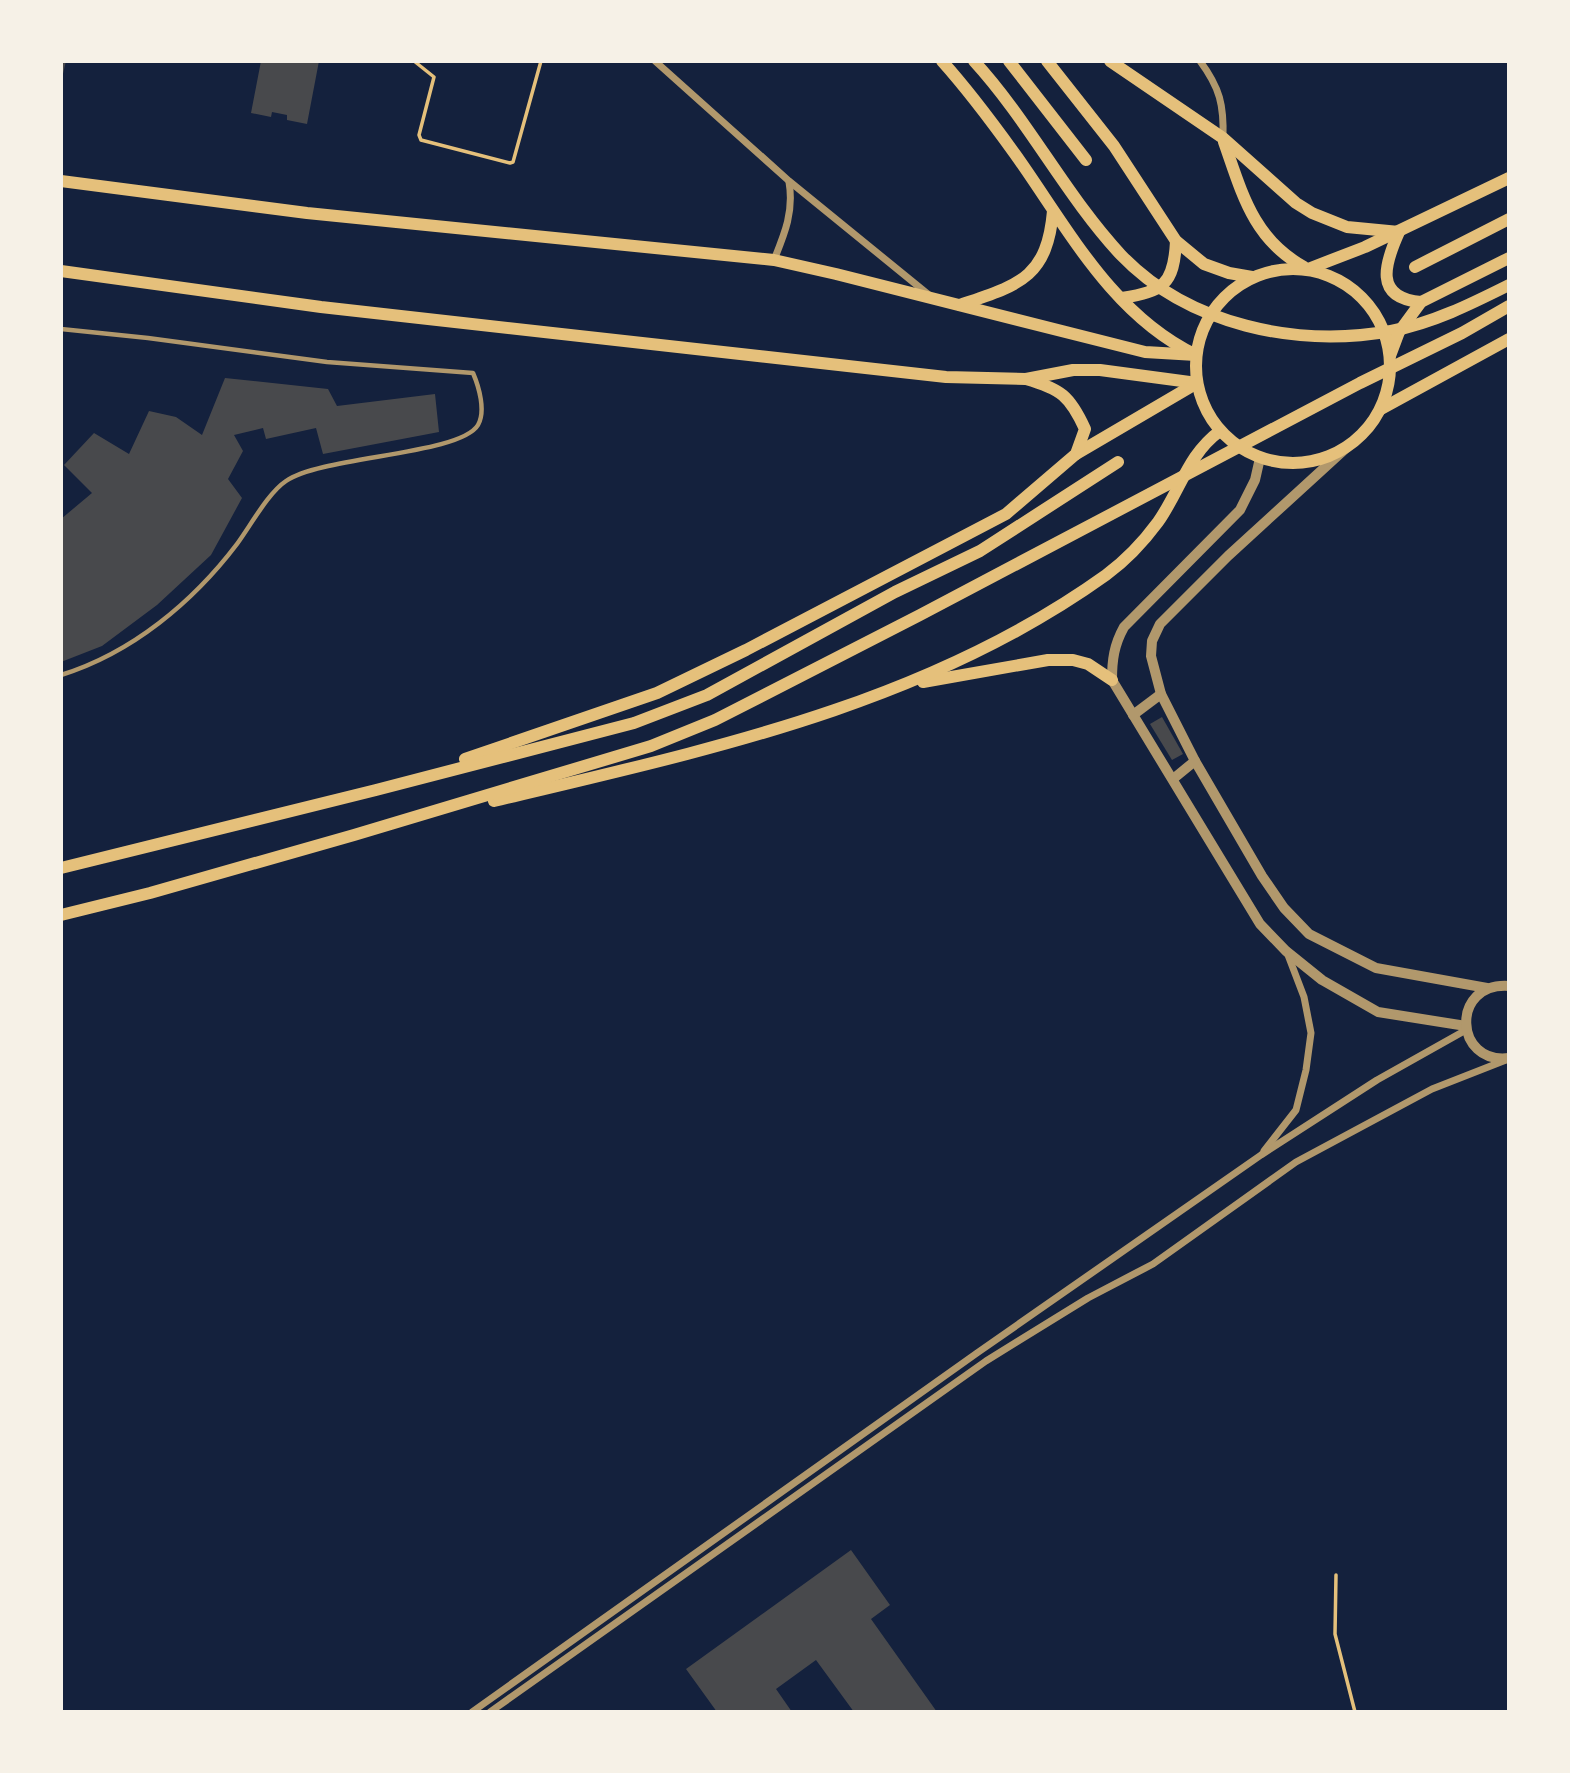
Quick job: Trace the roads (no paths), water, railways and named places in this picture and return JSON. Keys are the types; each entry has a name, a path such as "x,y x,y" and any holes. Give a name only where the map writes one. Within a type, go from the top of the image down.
{"main road":[{"path":"942,61 1014,153 1082,254 1157,333 1196,355"},
{"path":"974,61 1117,250 1154,284 1199,309 1244,325 1285,334 1359,335 1392,331 1437,318 1509,285"},
{"path":"1009,61 1086,160"},
{"path":"1047,61 1114,146 1176,242 1204,264 1228,273 1252,277"},
{"path":"1110,61 1223,138 1296,203 1312,213 1347,227 1399,232"},
{"path":"1223,138 1240,186 1270,243 1286,257 1307,269 1341,281 1357,292 1379,321 1390,356"},
{"path":"1509,178 1346,256 1307,269 1270,271 1252,277 1234,288 1210,314 1203,327 1196,355 1197,383 1205,408 1220,431 1238,447 1260,458 1282,464 1303,464 1325,459 1345,449 1366,432 1381,409 1389,383 1390,356 1399,332 1421,302 1509,258"},
{"path":"61,181 307,213 774,260 932,297 1145,352 1196,355"},
{"path":"960,305 1008,287 1035,268 1048,242 1053,211"},
{"path":"1415,267 1509,219"},
{"path":"1399,232 1386,266 1386,278 1396,295 1405,300 1421,302"},
{"path":"1122,298 1154,291 1171,278 1176,242"},
{"path":"61,271 321,307 946,377 1026,379 1073,370 1100,370 1197,383"},
{"path":"61,915 150,893 354,835 651,746 715,720 1360,383 1462,333 1509,306"},
{"path":"1381,409 1509,339"},
{"path":"1026,379 1051,386 1074,404 1085,429 1076,454"},
{"path":"376,790 656,693 758,644 1006,514 1076,454 1197,383"},
{"path":"354,835 719,747 808,720 905,685 988,648 1108,573 1132,551 1158,521 1197,452 1207,440 1220,431"},
{"path":"61,868 634,723 707,695 895,592 981,551 1118,462"},
{"path":"905,685 1048,660 1073,660 1088,664 1112,680"}],"street":[{"path":"655,61 789,181 932,297"},
{"path":"1200,61 1220,95 1223,138"},
{"path":"774,260 788,223 792,200 789,181"},
{"path":"1345,449 1228,555 1160,624 1152,641 1151,656 1161,694 1195,761 1262,876 1284,908 1310,934 1376,968 1487,988 1508,985"},
{"path":"1260,458 1255,480 1240,510 1124,627 1116,642 1112,680 1260,924 1286,951 1322,980 1378,1012 1466,1028"},
{"path":"1133,715 1161,694"},
{"path":"1173,779 1195,761"},
{"path":"1261,1155 1296,1110 1307,1070 1311,1033 1304,997 1286,951"},
{"path":"1487,988 1470,1003 1466,1014 1466,1028 1471,1041 1479,1050 1489,1056 1509,1058"},
{"path":"472,1712 1261,1155 1377,1080 1466,1028"},
{"path":"490,1712 986,1361 1088,1298 1153,1264 1296,1162 1432,1089 1509,1058"}],"lane":[{"path":"61,329 327,362 473,373 482,413 471,432 432,446 354,460 286,480 206,581 148,633 84,668 61,675"}]}
